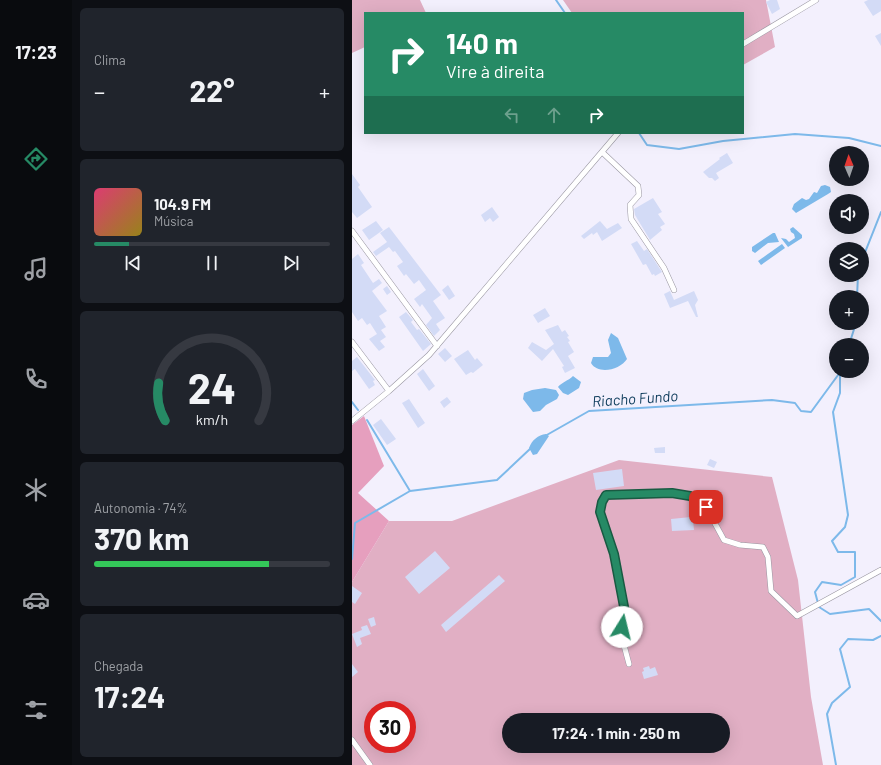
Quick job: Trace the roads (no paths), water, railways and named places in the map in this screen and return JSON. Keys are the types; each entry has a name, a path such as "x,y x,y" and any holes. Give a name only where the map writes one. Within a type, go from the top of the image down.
{"street":[{"path":"744,43 816,0"},
{"path":"352,421 389,392 437,346 617,134"},
{"path":"602,152 638,186 639,195 630,205 631,220 664,268 674,290"},
{"path":"352,231 437,346"},
{"path":"352,342 389,392"},
{"path":"629,664 621,634 625,612 614,554 600,512 602,502 606,495 672,493 690,496 706,507 724,540 740,545 763,547 768,557 771,591 797,616 881,570"},
{"path":"352,740 370,765"}],"water":[{"path":"825,185 830,187 831,192 796,213 792,209 794,204 802,198 806,200 809,199 814,192 817,193 821,186"},
{"path":"793,227 802,235 802,238 788,247 781,238 786,239 789,242 795,238 790,229"},
{"path":"775,233 779,242 768,243 755,253 752,251 752,247"},
{"path":"782,244 785,248 761,265 758,261"},
{"path":"611,333 618,338 627,359 624,363 609,370 594,367 591,363 593,357 608,357 611,353 608,340"},
{"path":"573,376 581,382 579,388 568,395 563,393 558,387"},
{"path":"545,388 556,390 559,395 557,399 546,405 540,411 533,412 523,399 524,393"},
{"path":"546,434 549,436 537,454 533,455 529,448 532,443 536,438"}],"waterway":[{"path":"556,0 564,12"},
{"path":"640,134 647,145 679,149 723,141 795,134 849,138 881,146"},
{"name":"Riacho Fundo","path":"869,242 881,212"},
{"name":"Riacho Fundo","path":"857,290 858,282"},
{"name":"Riacho Fundo","path":"851,338 854,330"},
{"name":"Riacho Fundo","path":"545,436 589,411 772,400 795,403 801,411 811,412 836,378"},
{"path":"840,378 840,393 833,412 848,515 845,527 832,541 838,552 855,552 855,577 841,585 822,582 815,592 819,607 830,614 869,609 881,621"},
{"path":"352,402 358,410"},
{"path":"367,420 410,491"},
{"name":"Riacho Fundo","path":"352,559 355,523 410,491 497,480 531,448"},
{"path":"836,765 827,714 832,703 850,687 840,649 848,639 873,640 881,636"}]}
